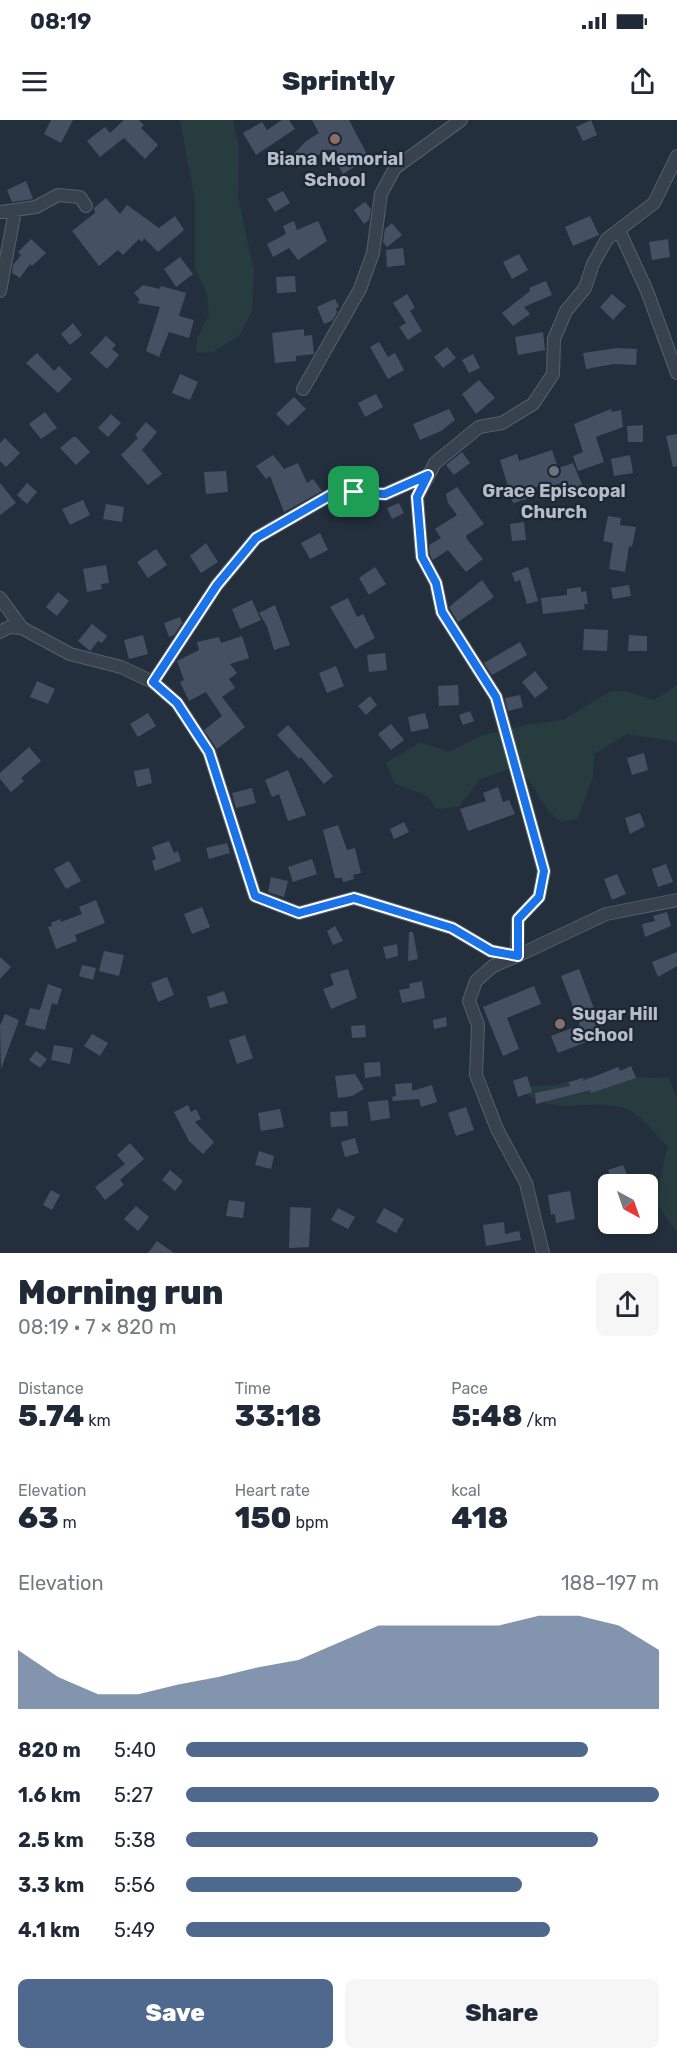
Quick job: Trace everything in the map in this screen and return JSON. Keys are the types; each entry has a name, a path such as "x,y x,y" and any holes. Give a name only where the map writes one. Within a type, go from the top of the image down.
{"street":[{"path":"303,389 360,289 373,253 381,194 395,168 461,120"},
{"path":"518,956 518,919 539,897 544,871 496,697 442,612 436,583 422,557 417,497 435,463 479,427 502,423 533,404 553,374 555,339 566,311 585,288 593,264 607,239 654,203 677,156"},
{"path":"0,212 36,207 58,195 80,197 86,206"},
{"path":"0,291 15,211"},
{"path":"619,230 646,291 677,373"},
{"path":"153,682 217,585 256,538 336,492 385,494 428,475"},
{"path":"0,598 21,628"},
{"path":"0,633 9,627 21,628 70,654 121,667 153,682 177,703 209,752 255,896 299,913 354,898 452,928 491,951 518,956"},
{"path":"543,1253 526,1183 497,1129 476,1075 478,1025 470,1001 476,981 493,966 606,914 677,900"}],"green space":[{"path":"180,120 233,120 239,148 238,197 254,271 252,311 240,335 213,352 196,353 197,338 209,315 207,294 195,269 195,201"},
{"path":"677,685 677,742 627,734 594,754 593,777 578,818 561,822 546,808 528,779 513,767 479,780 459,807 436,809 427,796 394,783 386,763 420,742 449,752 483,735 531,724 563,720 611,691 625,691 654,700"},
{"path":"594,1076 669,1078 677,1099 677,1232 658,1206 658,1192 668,1147 641,1118 631,1111 598,1104 567,1106 538,1101 525,1092 512,1077 530,1086 555,1085"}],"building":[{"path":"51,120 73,120 61,143 44,134"},
{"path":"124,120 139,120 144,125 141,128 158,145 145,159 124,138 100,157 87,141 105,127 110,133"},
{"path":"282,120 289,120 295,129 256,155 243,133 262,122 267,130"},
{"name":"Biana Memorial School","path":"312,120 349,120 369,158 343,174 329,149 315,157 314,155 299,168 290,158 306,141 319,133"},
{"path":"591,120 597,135 583,141 576,127"},
{"path":"26,181 33,199 12,202 7,190"},
{"path":"283,191 290,203 275,212 267,199"},
{"path":"106,198 120,214 127,205 159,228 175,216 184,230 158,252 144,238 142,242 139,239 123,255 118,250 99,266 72,231 95,213 94,208"},
{"path":"365,202 371,209 369,220 364,224 354,210"},
{"path":"590,216 599,235 573,246 565,227"},
{"path":"294,221 297,230 318,221 327,241 298,260 289,248 273,257 267,244 286,234 283,226"},
{"path":"392,223 402,235 387,247 383,242 385,229"},
{"path":"31,239 46,253 32,266 30,264 20,278 12,273 13,265 21,255 18,252"},
{"path":"668,239 670,257 652,260 649,242"},
{"path":"403,248 405,265 387,267 386,250"},
{"path":"519,254 528,270 512,279 503,262"},
{"path":"180,257 193,274 176,287 164,269"},
{"path":"295,276 296,292 277,293 276,277"},
{"path":"546,281 552,295 524,307 530,314 513,326 502,313 530,291 529,288"},
{"path":"143,285 160,289 161,286 186,293 179,316 194,320 189,338 169,332 159,357 146,351 160,307 137,303 140,300 134,293"},
{"path":"407,294 415,308 410,311 422,331 408,340 399,327 406,323 393,303"},
{"path":"612,294 626,306 613,320 600,307"},
{"path":"335,299 339,307 336,308 337,312 333,320 324,324 317,307"},
{"path":"73,323 82,335 70,345 61,334"},
{"path":"304,329 304,336 312,335 314,354 296,356 296,361 275,363 272,333"},
{"path":"543,332 545,350 518,355 515,337"},
{"path":"106,336 116,345 112,349 119,355 107,369 90,353"},
{"path":"379,342 388,357 395,353 404,370 388,379 370,347"},
{"path":"447,347 456,358 443,368 434,357"},
{"path":"617,348 637,349 636,365 614,364 586,369 583,353"},
{"path":"37,353 54,371 59,366 72,379 58,393 26,363"},
{"path":"473,354 480,368 469,373 462,360"},
{"path":"180,374 198,382 190,400 172,393"},
{"path":"479,380 495,398 476,414 462,394"},
{"path":"376,394 383,407 365,417 358,403"},
{"path":"294,397 306,409 288,426 276,414"},
{"path":"449,409 455,420 441,431 420,440 413,424"},
{"path":"611,409 612,412 621,410 623,427 596,437 604,462 578,471 573,456 583,452 574,424"},
{"path":"45,412 57,428 41,439 29,424"},
{"path":"111,414 121,423 108,437 98,428"},
{"path":"146,422 157,432 142,450 162,474 148,485 121,455 138,438 135,435"},
{"path":"643,425 643,442 628,442 627,426"},
{"path":"677,434 677,466 673,467 666,436"},
{"path":"76,437 90,452 76,465 60,448"},
{"path":"5,438 20,453 6,467 0,461 0,443"},
{"path":"552,450 558,468 573,463 583,487 572,492 567,481 546,488 545,484 528,490 530,498 513,503 500,460 517,454 519,461"},
{"path":"462,452 470,463 454,475 446,465"},
{"path":"273,455 284,469 298,463 307,483 313,479 322,491 284,512 270,476 266,479 256,466"},
{"path":"630,455 633,473 614,476 611,459"},
{"path":"226,471 228,492 206,494 204,472"},
{"path":"0,483 16,503 0,515"},
{"path":"27,483 37,492 27,504 17,495"},
{"path":"457,487 484,524 467,535 466,538 483,559 466,572 448,550 433,560 430,555 429,545 441,538 435,529 457,515 448,503 446,494"},
{"path":"83,500 90,515 70,525 62,509"},
{"path":"399,503 404,513 392,519 387,508"},
{"path":"106,504 124,507 122,522 103,519"},
{"path":"608,516 621,518 620,525 636,527 632,547 629,546 625,572 609,569 613,543 603,541"},
{"path":"524,522 526,540 512,541 510,524"},
{"path":"320,533 328,550 310,559 301,543"},
{"path":"206,543 218,562 201,573 190,556"},
{"path":"156,549 167,565 148,578 137,562"},
{"path":"106,565 109,583 101,584 102,589 87,592 83,569"},
{"path":"375,567 386,584 369,595 359,578"},
{"path":"528,567 538,601 527,604 520,580 515,582 512,573"},
{"path":"482,580 494,597 458,622 449,607"},
{"path":"629,585 631,596 613,599 611,588"},
{"path":"581,587 581,592 586,591 588,604 584,604 585,609 543,614 541,598 567,595 567,589"},
{"path":"58,592 69,601 57,616 46,607"},
{"path":"348,598 357,617 363,614 375,638 355,649 330,607"},
{"path":"252,600 261,620 240,629 232,609"},
{"path":"275,605 290,645 274,650 267,626 259,613"},
{"path":"180,617 182,623 174,635 169,637 164,623"},
{"path":"92,624 107,636 102,643 98,641 90,651 78,641"},
{"path":"584,629 608,630 607,651 583,650"},
{"path":"143,635 148,654 129,659 124,640"},
{"path":"629,635 647,636 647,651 628,651"},
{"path":"242,636 249,658 230,664 237,673 229,679 235,688 222,697 245,727 217,749 204,730 222,716 206,692 189,701 180,682 184,680 177,661 199,650 197,642 219,637 221,643"},
{"path":"520,642 527,655 492,675 484,663"},
{"path":"385,653 387,670 369,672 367,655"},
{"path":"336,666 344,686 327,693 319,673"},
{"path":"535,671 548,688 535,698 522,682"},
{"path":"37,681 55,689 48,704 30,697"},
{"path":"458,685 459,705 439,706 438,686"},
{"path":"520,695 523,707 508,711 505,698"},
{"path":"370,696 377,705 366,715 358,706"},
{"path":"470,711 474,721 463,725 459,715"},
{"path":"148,713 156,726 138,737 130,724"},
{"path":"425,713 429,728 411,732 408,717"},
{"path":"391,724 404,740 391,750 378,734"},
{"path":"288,725 333,776 324,784 301,757 299,759 277,735"},
{"path":"29,747 41,761 21,778 24,781 11,792 0,779 0,773"},
{"path":"644,753 648,770 632,775 627,758"},
{"path":"149,768 152,783 137,787 134,771"},
{"path":"288,770 306,815 288,821 279,794 272,797 265,780"},
{"path":"498,787 503,802 509,800 515,814 468,831 460,809 486,801 483,793"},
{"path":"252,788 256,803 236,808 232,793"},
{"path":"640,813 645,826 630,834 625,818"},
{"path":"404,822 409,832 394,839 390,829"},
{"path":"338,825 347,850 355,848 361,873 353,875 354,879 343,882 342,878 335,878 323,830"},
{"path":"169,841 174,853 178,851 181,861 155,871 152,861 156,859 152,847"},
{"path":"227,843 230,853 209,859 206,848"},
{"path":"312,859 317,874 293,882 288,867"},
{"path":"69,861 81,881 66,889 54,869"},
{"path":"666,864 673,882 658,887 652,869"},
{"path":"617,874 626,894 612,900 604,879"},
{"path":"271,877 288,881 284,897 268,892"},
{"path":"96,900 105,923 75,935 77,941 56,949 48,927 52,926 51,923 60,919 61,922 82,914 79,907"},
{"path":"202,907 210,927 192,934 184,914"},
{"path":"667,912 671,926 645,937 642,924 655,921 653,916"},
{"path":"335,926 343,941 333,945 327,931"},
{"path":"409,932 413,932 418,959 408,961"},
{"path":"397,944 398,956 386,959 383,947"},
{"path":"104,951 124,955 119,976 99,971"},
{"path":"677,952 677,966 658,977 652,962"},
{"path":"0,957 11,967 0,979"},
{"path":"82,965 96,968 93,980 79,976"},
{"path":"348,969 357,998 331,1009 323,989 334,985 330,974"},
{"path":"579,969 604,1035 558,1053 551,1036 580,1025 561,976"},
{"path":"167,977 174,995 158,1002 151,983"},
{"path":"422,981 425,998 402,1003 399,990 410,988 409,984"},
{"path":"48,984 62,989 57,1005 52,1003 45,1030 25,1025 30,1008 40,1010"},
{"path":"534,986 541,1004 507,1018 519,1049 503,1056 483,1007"},
{"path":"224,991 228,1003 210,1008 207,997"},
{"path":"5,1014 19,1020 1,1069 0,1026"},
{"path":"446,1017 447,1026 434,1029 433,1020"},
{"path":"365,1025 366,1037 352,1038 351,1026"},
{"path":"92,1034 108,1043 100,1056 84,1046"},
{"path":"245,1035 253,1058 237,1064 229,1040"},
{"path":"54,1045 73,1048 70,1064 51,1060"},
{"path":"36,1051 47,1059 40,1068 29,1060"},
{"path":"380,1062 381,1076 365,1078 364,1063"},
{"path":"631,1066 636,1078 591,1093 590,1090 536,1104 535,1093 570,1086 569,1082 583,1078 583,1081 618,1067 620,1071"},
{"path":"355,1074 364,1089 352,1096 338,1098 335,1076"},
{"path":"527,1076 532,1092 518,1097 513,1081"},
{"path":"412,1083 412,1091 432,1085 437,1102 421,1107 419,1099 393,1101 392,1097 396,1096 395,1084"},
{"path":"388,1100 390,1118 371,1121 368,1102"},
{"path":"188,1105 191,1112 196,1109 201,1119 195,1122 214,1142 203,1154 189,1141 174,1112"},
{"path":"466,1107 474,1130 456,1136 448,1113"},
{"path":"280,1109 284,1127 261,1131 258,1113"},
{"path":"347,1111 348,1126 331,1127 330,1112"},
{"path":"355,1138 359,1153 345,1157 341,1142"},
{"path":"130,1143 144,1159 120,1180 124,1185 105,1200 95,1187 125,1164 117,1155"},
{"path":"259,1151 274,1156 271,1169 255,1165"},
{"path":"623,1165 627,1174 609,1174 608,1170"},
{"path":"170,1170 183,1181 175,1191 162,1180"},
{"path":"51,1190 60,1195 52,1210 43,1205"},
{"path":"570,1191 575,1219 556,1223 555,1214 551,1215 548,1195"},
{"path":"229,1200 245,1202 243,1218 226,1216"},
{"path":"136,1206 149,1217 138,1231 124,1219"},
{"path":"290,1207 311,1208 309,1247 289,1248"},
{"path":"338,1208 355,1217 348,1229 331,1220"},
{"path":"384,1208 404,1219 396,1233 376,1222"},
{"path":"504,1222 505,1234 519,1231 521,1240 486,1246 483,1225"},
{"path":"157,1241 174,1253 148,1253"}],"place":[{"name":"Biana Memorial School","path":"335,139"},
{"name":"Grace Episcopal Church","path":"554,471"},
{"name":"Sugar Hill School","path":"560,1024"}],"route":[{"path":"428,475 417,497 418,531 422,557 436,583 442,612 496,697 533,838 541,856 544,871 539,897 518,919 518,956 491,951 452,928 354,898 299,913 255,896 209,752 177,703 153,682 217,585 256,538 336,492 354,492 385,494 428,475"}]}
